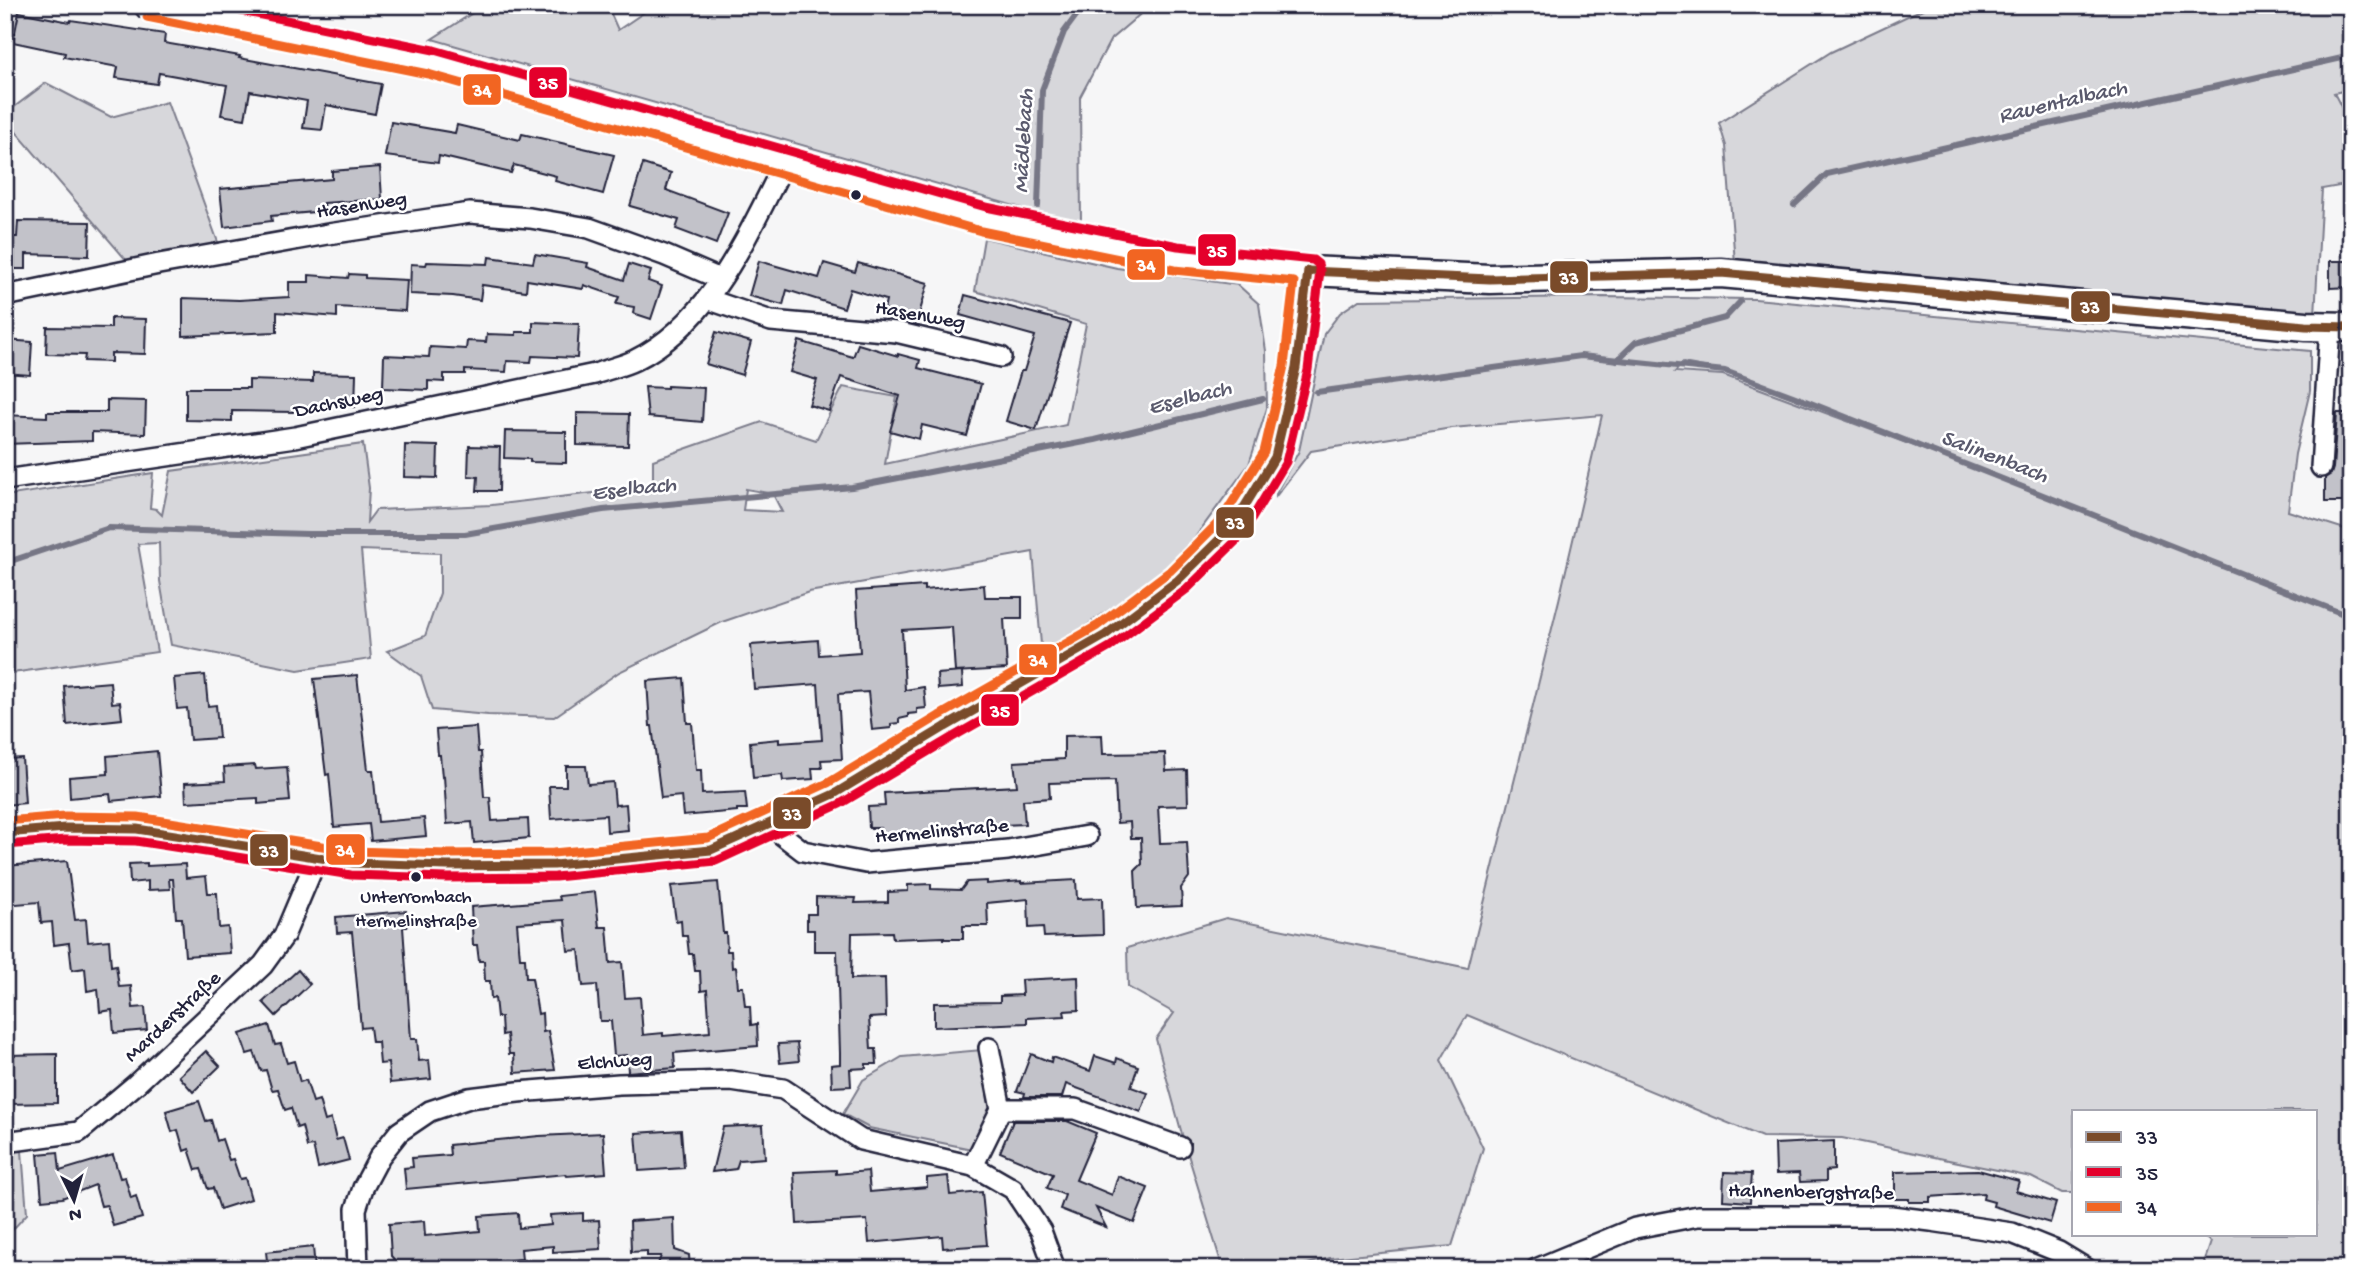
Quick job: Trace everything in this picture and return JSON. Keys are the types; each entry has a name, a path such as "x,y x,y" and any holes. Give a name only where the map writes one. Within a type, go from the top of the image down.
{"street":[{"path":"149,5 431,62 984,219 1176,258 1308,271 1490,279 1721,274 2329,327 2321,467"},
{"name":"Dachsweg","path":"5,480 295,437 595,374 635,360 664,341 708,299 744,240 785,162"},
{"name":"Hasenweg","path":"5,296 159,264 328,234 470,213 530,218 589,228 720,279"},
{"path":"5,833 65,828 137,829 353,863 434,866 554,864 711,850 834,794 1104,636 1178,580 1231,527 1275,457 1296,368 1308,271"},
{"name":"Hasenweg","path":"708,299 771,321 896,332 1001,357"},
{"name":"Hermelinstraße","path":"768,824 803,851 866,863 1008,850 1087,836"},
{"name":"Marderstraße","path":"5,1143 79,1132 135,1085 263,965 284,936 317,858"},
{"path":"973,1166 1001,1109 989,1048"},
{"name":"Elchweg","path":"358,1269 356,1209 363,1188 380,1156 399,1132 430,1111 469,1098 619,1084 731,1081 783,1089 861,1140 973,1166 1013,1189 1041,1231 1055,1269"},
{"path":"1001,1109 1075,1109 1180,1147"},
{"name":"Hahnenbergstraße","path":"1536,1269 1634,1228 1698,1216 1891,1216 1931,1221 2012,1233 2059,1252 2087,1269"}],"shaded area":[{"path":"485,5 607,5 618,30 655,5 1151,5 1111,39 1080,97 1081,225 432,39"},
{"path":"1931,5 2351,5 2351,89 2334,93 2351,126 2351,184 2322,189 2315,315 1735,263 1726,146 1719,123 1831,52"},
{"path":"46,83 111,117 167,102 219,245 127,261 5,119 5,114"},
{"path":"984,238 1117,268 1238,285 1259,304 1266,351 1267,408 1249,464 1176,563 1042,656 1033,552 809,592 722,622 619,672 554,717 432,710 421,676 387,651 425,636 440,593 440,553 361,550 371,659 298,670 171,645 160,581 159,543 138,544 157,652 5,674 5,496 153,473 150,508 156,509 162,515 171,471 363,444 369,488 367,522 376,510 492,505 653,486 653,460 762,422 816,440 843,387 897,397 885,464 1066,425 1086,324 975,291","holes":["746,489 773,494 782,512 743,510"]},
{"path":"1604,297 1755,299 2310,351 2310,391 2295,454 2288,511 2351,531 2351,1269 2202,1269 2211,1242 2202,1236 2318,1236 2318,1110 2072,1110 2072,1193 2062,1193 2031,1177 1842,1138 1762,1137 1467,1015 1441,1060 1483,1148 1452,1246 1330,1258 1289,1269 1223,1269 1156,1039 1174,1013 1128,987 1127,948 1226,918 1468,968 1602,415 1452,428 1311,451 1276,496 1299,451 1324,334 1340,313 1359,300","holes":["1683,363 1725,371 1963,464 1723,375 1675,372"]},
{"path":"982,1050 990,1109 972,1149 869,1128 843,1114 863,1080 902,1057"},
{"path":"22,1151 27,1214 5,1238 5,1152"}],"building":[{"path":"19,12 70,22 71,20 165,34 164,43 381,84 375,114 326,105 322,130 303,128 307,101 250,91 245,119 221,115 227,85 159,73 157,84 116,78 118,67 64,57 65,53 13,42"},
{"path":"391,122 455,133 457,125 520,140 522,134 614,155 603,194 555,181 556,176 514,165 511,173 439,156 438,163 385,156"},
{"path":"643,164 671,173 666,190 728,213 716,244 676,229 679,220 630,206"},
{"path":"380,167 382,199 324,203 325,211 271,216 272,221 224,227 220,189 332,179 332,171"},
{"path":"18,221 90,222 89,256 26,254 26,269 5,269 5,237 17,237"},
{"path":"535,254 588,263 587,267 624,280 629,264 651,271 648,281 662,286 651,319 633,313 634,307 616,304 619,297 584,285 583,289 527,280 526,291 482,285 480,300 410,294 411,264 488,264 489,257 533,263"},
{"path":"759,261 819,278 824,263 855,272 858,263 928,283 918,318 884,309 886,300 850,289 844,308 787,290 783,305 749,296"},
{"path":"2330,261 2351,261 2351,287 2330,288"},
{"path":"349,274 365,275 365,278 407,280 405,311 337,307 337,317 277,312 277,332 183,336 183,298 239,300 289,297 289,282 309,282 309,275 348,278"},
{"path":"965,295 1070,323 1036,430 1006,421 1035,336 960,315"},
{"path":"111,318 146,319 145,354 111,353 111,362 84,361 85,355 46,354 47,327 111,328"},
{"path":"533,322 579,324 577,358 532,356 531,362 507,361 506,372 465,370 465,374 444,374 444,382 428,381 428,390 383,388 384,355 429,357 430,347 466,349 467,341 486,342 487,334 516,335 516,332 533,332"},
{"path":"716,332 751,342 742,375 706,364"},
{"path":"5,340 32,342 30,375 5,373"},
{"path":"799,341 853,357 858,344 920,360 918,368 981,384 967,436 922,425 919,439 890,431 900,396 841,377 829,411 809,405 817,380 790,372"},
{"path":"313,373 356,374 355,407 293,406 293,412 232,411 232,421 186,420 186,388 249,388 249,380 313,382"},
{"path":"645,387 704,388 702,422 648,417"},
{"path":"107,400 146,401 145,434 92,432 92,441 5,444 5,415 47,417 47,412 107,412"},
{"path":"577,413 629,414 628,446 577,445"},
{"path":"2337,413 2349,413 2347,465 2351,465 2351,502 2325,502 2325,478 2331,474 2333,468"},
{"path":"505,431 566,432 566,463 504,458"},
{"path":"405,445 438,446 437,478 404,477"},
{"path":"469,446 500,447 499,491 477,491 478,477 468,476"},
{"path":"984,585 985,597 1022,597 1022,619 1004,619 1007,669 955,672 952,627 902,630 905,690 924,687 926,708 917,709 917,713 899,719 899,723 891,724 891,728 872,730 868,692 838,694 842,759 821,760 822,768 812,768 813,779 783,781 782,775 753,778 750,742 779,739 779,743 822,740 818,684 754,689 751,645 818,640 819,655 860,652 856,591 924,586 924,590"},
{"path":"962,672 963,687 938,689 937,674"},
{"path":"205,675 208,706 216,705 219,738 190,740 187,708 177,709 174,678"},
{"path":"357,675 368,770 373,770 378,822 424,818 426,836 371,841 369,824 334,827 329,774 326,775 314,679"},
{"path":"684,678 687,723 692,723 696,770 701,770 702,794 745,792 747,809 683,816 681,796 661,798 650,726 647,681"},
{"path":"110,682 112,703 120,702 122,719 67,725 64,686"},
{"path":"476,727 478,752 481,752 484,797 490,797 492,821 528,819 529,838 474,843 472,822 447,824 444,776 442,777 438,755 436,730"},
{"path":"1102,735 1103,754 1165,753 1166,771 1187,770 1188,805 1158,806 1160,843 1187,842 1189,877 1181,888 1182,906 1137,908 1135,871 1142,864 1141,838 1131,838 1130,822 1117,823 1115,781 1049,783 1050,798 1023,800 1025,824 979,826 979,830 925,832 925,836 880,838 880,828 869,828 868,807 885,806 884,793 1017,786 1014,762 1064,759 1064,736"},
{"path":"157,751 161,796 111,801 110,794 70,798 69,777 108,774 107,756"},
{"path":"22,758 25,803 5,805 5,759"},
{"path":"255,765 256,769 287,767 290,801 258,804 258,798 186,802 185,783 225,781 224,767"},
{"path":"566,766 586,766 588,784 613,782 615,805 626,804 628,830 607,832 606,815 551,819 549,786 566,786"},
{"path":"67,861 75,920 86,919 88,942 109,940 111,966 116,965 119,987 131,986 133,1008 145,1007 147,1030 114,1033 112,1010 100,1012 98,989 87,991 85,968 72,970 69,943 54,945 52,922 41,923 39,902 5,905 5,866"},
{"path":"147,863 147,866 185,864 186,878 206,876 208,893 217,893 219,928 228,927 230,953 185,956 182,918 176,918 173,879 169,879 170,889 148,890 148,881 130,883 129,864"},
{"path":"1076,880 1077,899 1102,898 1103,935 1044,937 1043,927 1029,928 1028,899 987,903 988,926 963,926 963,939 893,939 892,932 852,933 851,979 885,978 886,1017 869,1018 871,1049 876,1049 877,1064 850,1069 851,1086 832,1087 831,1065 840,1064 837,951 814,951 814,930 807,930 807,914 816,914 816,897 856,898 855,903 888,902 888,892 908,891 908,885 931,884 931,889 961,890 967,882 987,881 987,884"},
{"path":"718,882 727,951 731,951 732,968 736,967 738,987 743,987 745,1006 750,1006 751,1025 757,1024 758,1046 674,1053 675,1068 628,1072 627,1055 614,1056 611,1021 600,1021 597,985 583,986 579,950 568,951 565,920 517,923 520,958 525,958 526,978 532,978 538,1014 542,1013 543,1032 548,1031 555,1070 515,1073 514,1054 509,1054 507,1034 502,1035 501,1017 497,1017 495,998 491,999 490,981 485,981 484,961 479,961 477,945 473,945 471,907 560,900 559,896 595,892 599,927 607,927 610,963 622,962 625,998 640,997 643,1035 710,1032 707,990 701,991 700,971 695,971 687,936 682,936 681,920 676,921 671,886"},
{"path":"406,911 407,927 403,927 411,1039 417,1039 419,1061 429,1060 431,1079 390,1083 388,1063 380,1064 378,1042 372,1042 370,1027 361,1028 352,932 337,933 336,917"},
{"path":"298,970 310,984 276,1016 263,1002"},
{"path":"1078,977 1079,1010 1064,1011 1065,1016 1027,1018 1027,1023 934,1027 934,1003 1000,1002 1000,996 1022,995 1021,980"},
{"path":"269,1025 275,1045 281,1044 287,1063 294,1061 300,1082 306,1080 313,1102 319,1100 325,1121 331,1119 336,1140 343,1138 349,1160 318,1168 313,1146 307,1147 302,1126 297,1128 291,1108 285,1110 278,1089 272,1090 266,1070 261,1071 254,1052 247,1054 240,1034"},
{"path":"797,1043 799,1061 780,1063 778,1044"},
{"path":"206,1051 220,1066 193,1092 179,1076"},
{"path":"57,1054 57,1103 7,1104 6,1055"},
{"path":"1031,1054 1051,1062 1052,1057 1090,1071 1095,1056 1116,1063 1117,1058 1138,1066 1131,1087 1148,1093 1141,1112 1066,1084 1062,1097 1024,1097 1025,1093 1017,1091"},
{"path":"199,1101 206,1121 211,1120 217,1141 222,1139 229,1160 233,1159 240,1179 245,1178 251,1199 220,1209 213,1188 208,1189 201,1169 196,1170 189,1149 184,1151 178,1130 172,1132 166,1111"},
{"path":"1013,1121 1067,1121 1096,1133 1076,1180 1112,1195 1118,1176 1148,1188 1134,1223 1096,1208 1106,1227 1060,1209 1065,1195 1047,1188 1053,1174 1000,1152"},
{"path":"763,1125 765,1158 739,1160 736,1169 712,1172 723,1127"},
{"path":"681,1130 684,1168 639,1171 636,1133"},
{"path":"603,1133 606,1173 566,1174 406,1189 404,1168 413,1167 412,1158 450,1155 449,1145"},
{"path":"1834,1141 1834,1170 1826,1171 1826,1181 1800,1182 1799,1173 1776,1174 1775,1144"},
{"path":"58,1152 60,1171 113,1155 120,1178 125,1177 131,1198 136,1196 142,1218 113,1226 107,1205 101,1206 95,1185 62,1198 42,1200 38,1154"},
{"path":"836,1170 836,1174 868,1171 870,1192 927,1187 927,1178 948,1176 950,1195 982,1192 987,1245 943,1248 942,1236 869,1243 867,1220 797,1224 794,1172"},
{"path":"1978,1170 2019,1181 2016,1191 2056,1203 2050,1223 1993,1206 1994,1202 1983,1199 1984,1193 1930,1197 1930,1202 1895,1199 1895,1172"},
{"path":"1724,1172 1752,1173 1750,1202 1723,1200"},
{"path":"518,1213 519,1228 551,1225 550,1215 583,1213 583,1221 599,1220 601,1249 553,1252 553,1246 521,1249 522,1259 407,1269 403,1269 391,1256 389,1224 424,1221 425,1236 480,1231 479,1216"},
{"path":"674,1218 675,1250 689,1255 690,1269 656,1269 661,1256 647,1256 647,1251 631,1252 630,1221"},
{"path":"313,1247 315,1269 268,1269 266,1252"}],"waterway":[{"name":"Mädlebach","path":"1038,206 1042,90 1064,32 1084,5"},
{"name":"Rauentalbach","path":"1794,205 1827,174 2351,56"},
{"name":"Rauentalbach","path":"1617,360 1636,342 1725,318 1740,302"},
{"name":"Salinenbach","path":"1317,392 1581,356 1725,371 2351,617"},
{"name":"Eselbach","path":"5,563 109,528 308,534 465,534 603,510 852,487 1095,440 1263,399"}],"transit line":[{"name":"35","path":"6,845 65,840 136,841 351,875 447,878 555,877 716,861 840,804 1110,647 1187,589 1242,535 1286,462 1308,370 1320,271 1313,260 1178,246 986,207 434,50 212,5"},
{"name":"34","path":"5,821 65,816 138,817 354,851 447,854 553,853 708,838 828,783 1097,626 1170,571 1222,519 1264,452 1284,366 1294,282 1174,270 981,231 428,74 147,17"},
{"name":"33","path":"1308,271 1490,279 1721,273 2306,326 2351,327"},
{"name":"33","path":"5,833 65,828 137,829 353,863 447,866 554,865 711,850 834,794 1104,636 1178,580 1232,527 1275,457 1296,368 1308,271"}],"place":[{"name":"Unterrombach Hermelinstraße","path":"416,877"}]}
